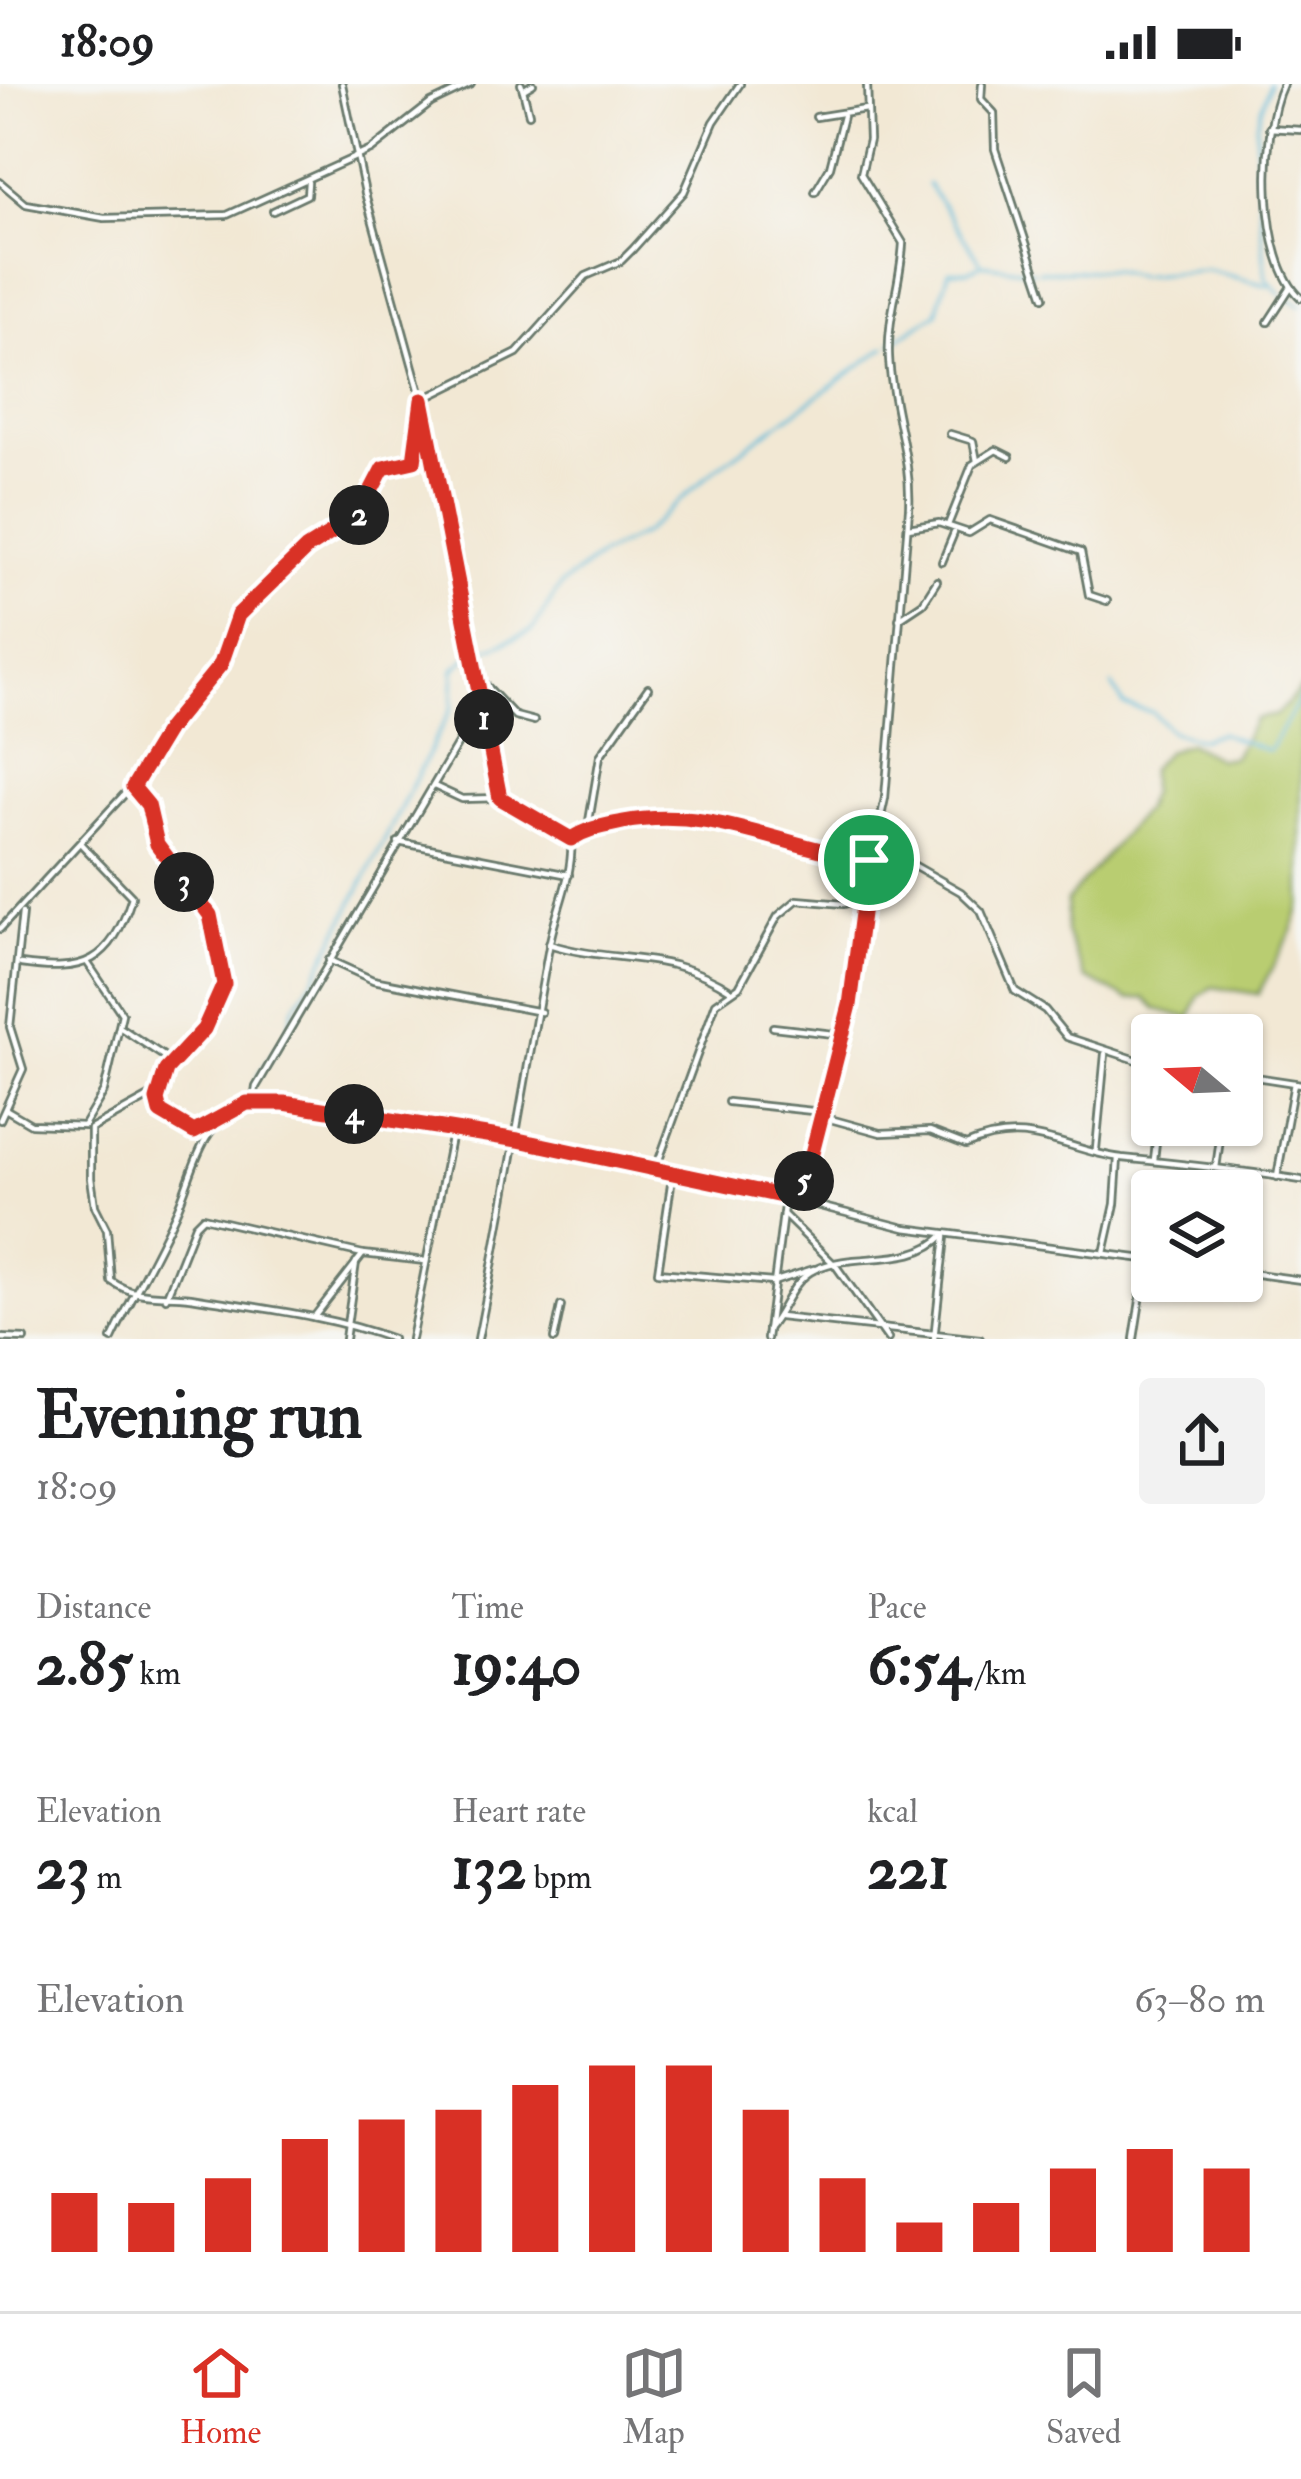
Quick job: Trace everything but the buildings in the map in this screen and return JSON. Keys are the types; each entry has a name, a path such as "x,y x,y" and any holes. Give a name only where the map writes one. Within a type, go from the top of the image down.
{"street":[{"path":"342,84 356,157 422,400 500,798"},
{"path":"0,182 26,205 104,218 146,214 173,220 230,214 308,182 385,142 431,103 471,84"},
{"path":"529,114 522,87 533,84"},
{"path":"422,400 517,353 586,276 633,249 684,193 714,122 740,84"},
{"path":"800,1200 842,1036 873,850 896,706 908,528 910,470 893,393 888,332 903,243 861,174 869,140 867,84"},
{"path":"982,84 981,99 994,113 994,149 1044,297"},
{"path":"1282,84 1269,128 1270,208 1280,272 1301,298"},
{"path":"816,117 866,109"},
{"path":"815,192 830,167 843,116"},
{"path":"1269,128 1301,130"},
{"path":"273,211 307,195 308,182"},
{"path":"1268,322 1290,287"},
{"path":"0,929 23,910 133,787 168,729 221,664 238,615 252,599 307,548 358,516 383,468 414,461 422,400"},
{"path":"950,434 973,441 977,461"},
{"path":"948,525 977,461 996,450 1010,458"},
{"path":"953,532 969,533 999,521 1078,549 1089,595 1107,601"},
{"path":"908,528 948,525"},
{"path":"948,525 953,532"},
{"path":"942,562 953,532"},
{"path":"899,619 923,603 937,581"},
{"path":"480,680 515,716 534,721"},
{"path":"588,829 601,756 648,688"},
{"path":"254,1103 256,1087 480,706"},
{"path":"434,786 462,799 500,798 571,839"},
{"path":"133,787 148,805 157,844 210,915 224,984 204,1029 166,1070"},
{"path":"571,839 588,829 654,815 691,815 731,821 818,853 869,860"},
{"path":"478,1339 518,1140 549,944 569,874 571,839"},
{"path":"398,842 569,874"},
{"path":"21,964 68,970 87,962 113,939 132,897 80,844"},
{"path":"873,850 903,859 962,892 981,911 1015,991 1045,1010 1067,1037 1131,1060"},
{"path":"656,1168 680,1094 707,1038 711,1014 732,991 785,908 797,900 844,904 863,899"},
{"path":"0,1120 23,1069 10,1027 21,964 23,910"},
{"path":"549,944 632,962 670,960 732,991"},
{"path":"329,960 373,980 541,1012"},
{"path":"87,962 120,1004 121,1028 104,1091 88,1127 95,1206 107,1230 111,1281 134,1292 314,1317 392,1339"},
{"path":"773,1027 842,1036"},
{"path":"121,1028 165,1057 157,1100 166,1120 194,1132 254,1103 518,1140 945,1234 1131,1257"},
{"path":"1096,1149 1106,1053"},
{"path":"1263,1078 1297,1084 1277,1177"},
{"path":"7,1110 32,1124 88,1127 145,1097 157,1100"},
{"path":"728,1102 822,1114 881,1133 930,1131 966,1145 1008,1134 1118,1157 1301,1180"},
{"path":"112,1339 216,1124"},
{"path":"411,1339 453,1132"},
{"path":"1154,1160 1156,1146"},
{"path":"1216,1168 1219,1146"},
{"path":"1104,1253 1115,1204 1118,1157"},
{"path":"673,1171 658,1272 772,1282 814,1269 892,1258 936,1244 945,1234"},
{"path":"767,1339 785,1198"},
{"path":"783,1214 836,1266 888,1339"},
{"path":"166,1298 195,1225 203,1217 360,1256 426,1261"},
{"path":"934,1337 945,1234"},
{"path":"314,1317 360,1256"},
{"path":"345,1339 360,1256"},
{"path":"768,1329 793,1288 814,1269"},
{"path":"1263,1275 1301,1280"},
{"path":"1134,1339 1141,1302"},
{"path":"554,1339 561,1306"},
{"path":"779,1317 980,1339"},
{"path":"0,1338 25,1339"}],"green space":[{"path":"1301,689 1301,901 1292,931 1258,994 1213,987 1199,997 1192,1014 1175,1014 1156,1009 1145,998 1129,999 1085,978 1066,932 1067,901 1143,811 1150,792 1150,769 1166,752 1188,743 1219,759 1234,757 1255,719 1276,715"}],"waterway":[{"path":"1269,84 1256,125 1256,171 1266,278 1282,295"},
{"path":"928,184 980,261"},
{"path":"892,343 937,313 949,271 967,271 982,264 1033,271"},
{"path":"1039,271 1112,270 1138,276 1207,270 1270,286"},
{"path":"1288,298 1301,306"},
{"path":"475,654 532,631 561,585 602,554 643,534 715,469 886,347"},
{"path":"289,1026 294,1007 315,977 452,707 454,669 470,656"},
{"path":"1112,685 1124,705 1152,712 1172,732 1201,739 1220,733 1269,751 1301,696"},
{"path":"257,1078 276,1049"}],"route":[{"path":"422,400 500,798 518,813 571,839 588,829 654,815 691,815 731,821 818,853 869,860 850,1005 800,1200 518,1140 284,1103 247,1103 194,1132 166,1120 160,1112 157,1100 166,1070 185,1055 204,1029 224,984 210,915 157,844 148,805 133,787 168,729 221,664 238,615 307,548 358,516 378,486 383,468 414,461 416,418 422,400"}]}
